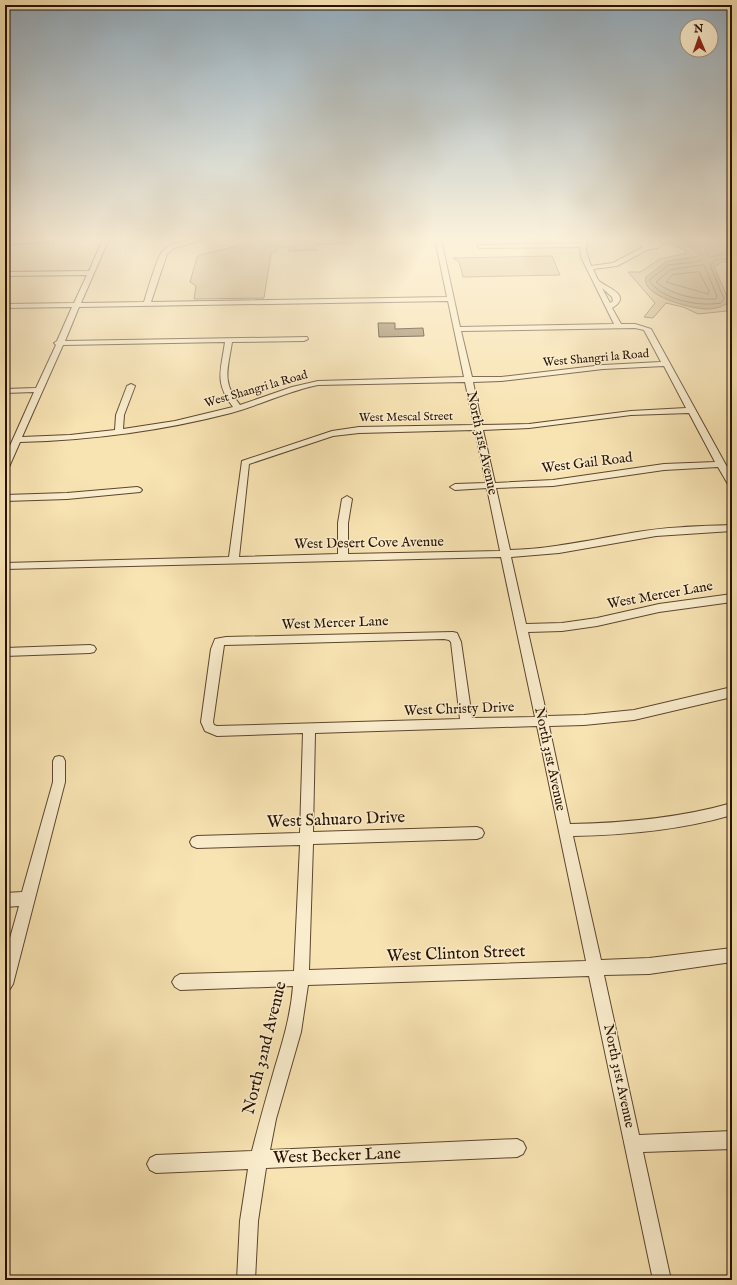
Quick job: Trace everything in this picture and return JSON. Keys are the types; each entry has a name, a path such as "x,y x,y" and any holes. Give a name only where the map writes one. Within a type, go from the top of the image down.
{"street":[{"path":"5,467 79,299"},
{"path":"147,304 149,299"},
{"path":"5,306 450,299"},
{"name":"North 31st Avenue","path":"450,299 458,329 662,1280"},
{"path":"604,299 618,326"},
{"path":"608,307 613,305 616,299"},
{"path":"458,329 618,326 644,327 648,330 732,484"},
{"path":"58,344 304,339"},
{"path":"229,340 222,380 224,391 238,408"},
{"name":"West Shangri la Road","path":"16,440 56,439 119,433 170,425 238,408 300,387 318,384 501,379 603,367 666,364"},
{"name":"West Shangri la Road","path":"523,369 529,376"},
{"path":"119,433 120,415 131,386"},
{"path":"5,391 38,390"},
{"name":"West Mescal Street","path":"234,560 245,463 332,434 346,431 529,426 631,412 691,410"},
{"name":"West Gail Road","path":"455,486 553,483 664,467 721,464"},
{"path":"5,498 67,496 137,490"},
{"path":"343,558 343,523 347,499"},
{"name":"West Desert Cove Avenue","path":"5,566 550,552 595,542 667,531 732,528"},
{"name":"West Mercer Lane","path":"522,628 562,627 591,623 659,608 732,598"},
{"name":"West Mercer Lane","path":"209,728 207,722 219,642 444,635 452,636 456,642 467,724"},
{"path":"5,652 90,649"},
{"name":"West Christy Drive","path":"209,728 217,731 584,720 634,715 732,692"},
{"name":"North 32nd Avenue","path":"246,1280 249,1221 258,1159 292,1032 300,996 302,978 309,728"},
{"path":"5,984 59,782 59,761"},
{"path":"565,830 623,829 708,817 732,809"},
{"name":"West Sahuaro Drive","path":"197,842 477,833"},
{"path":"5,900 28,899"},
{"name":"West Clinton Street","path":"180,982 596,969 649,966 732,955"},
{"path":"633,1144 732,1140"},
{"name":"West Becker Lane","path":"156,1164 517,1148"}],"shaded area":[{"path":"651,299 732,299 732,313 727,311 698,314 683,307 666,303 653,318 644,317 655,303"}],"water":[{"path":"666,299 728,299 728,303 732,307 726,304 716,308 705,309"}],"building":[{"path":"378,323 395,323 395,329 423,328 424,336 379,337"}]}
